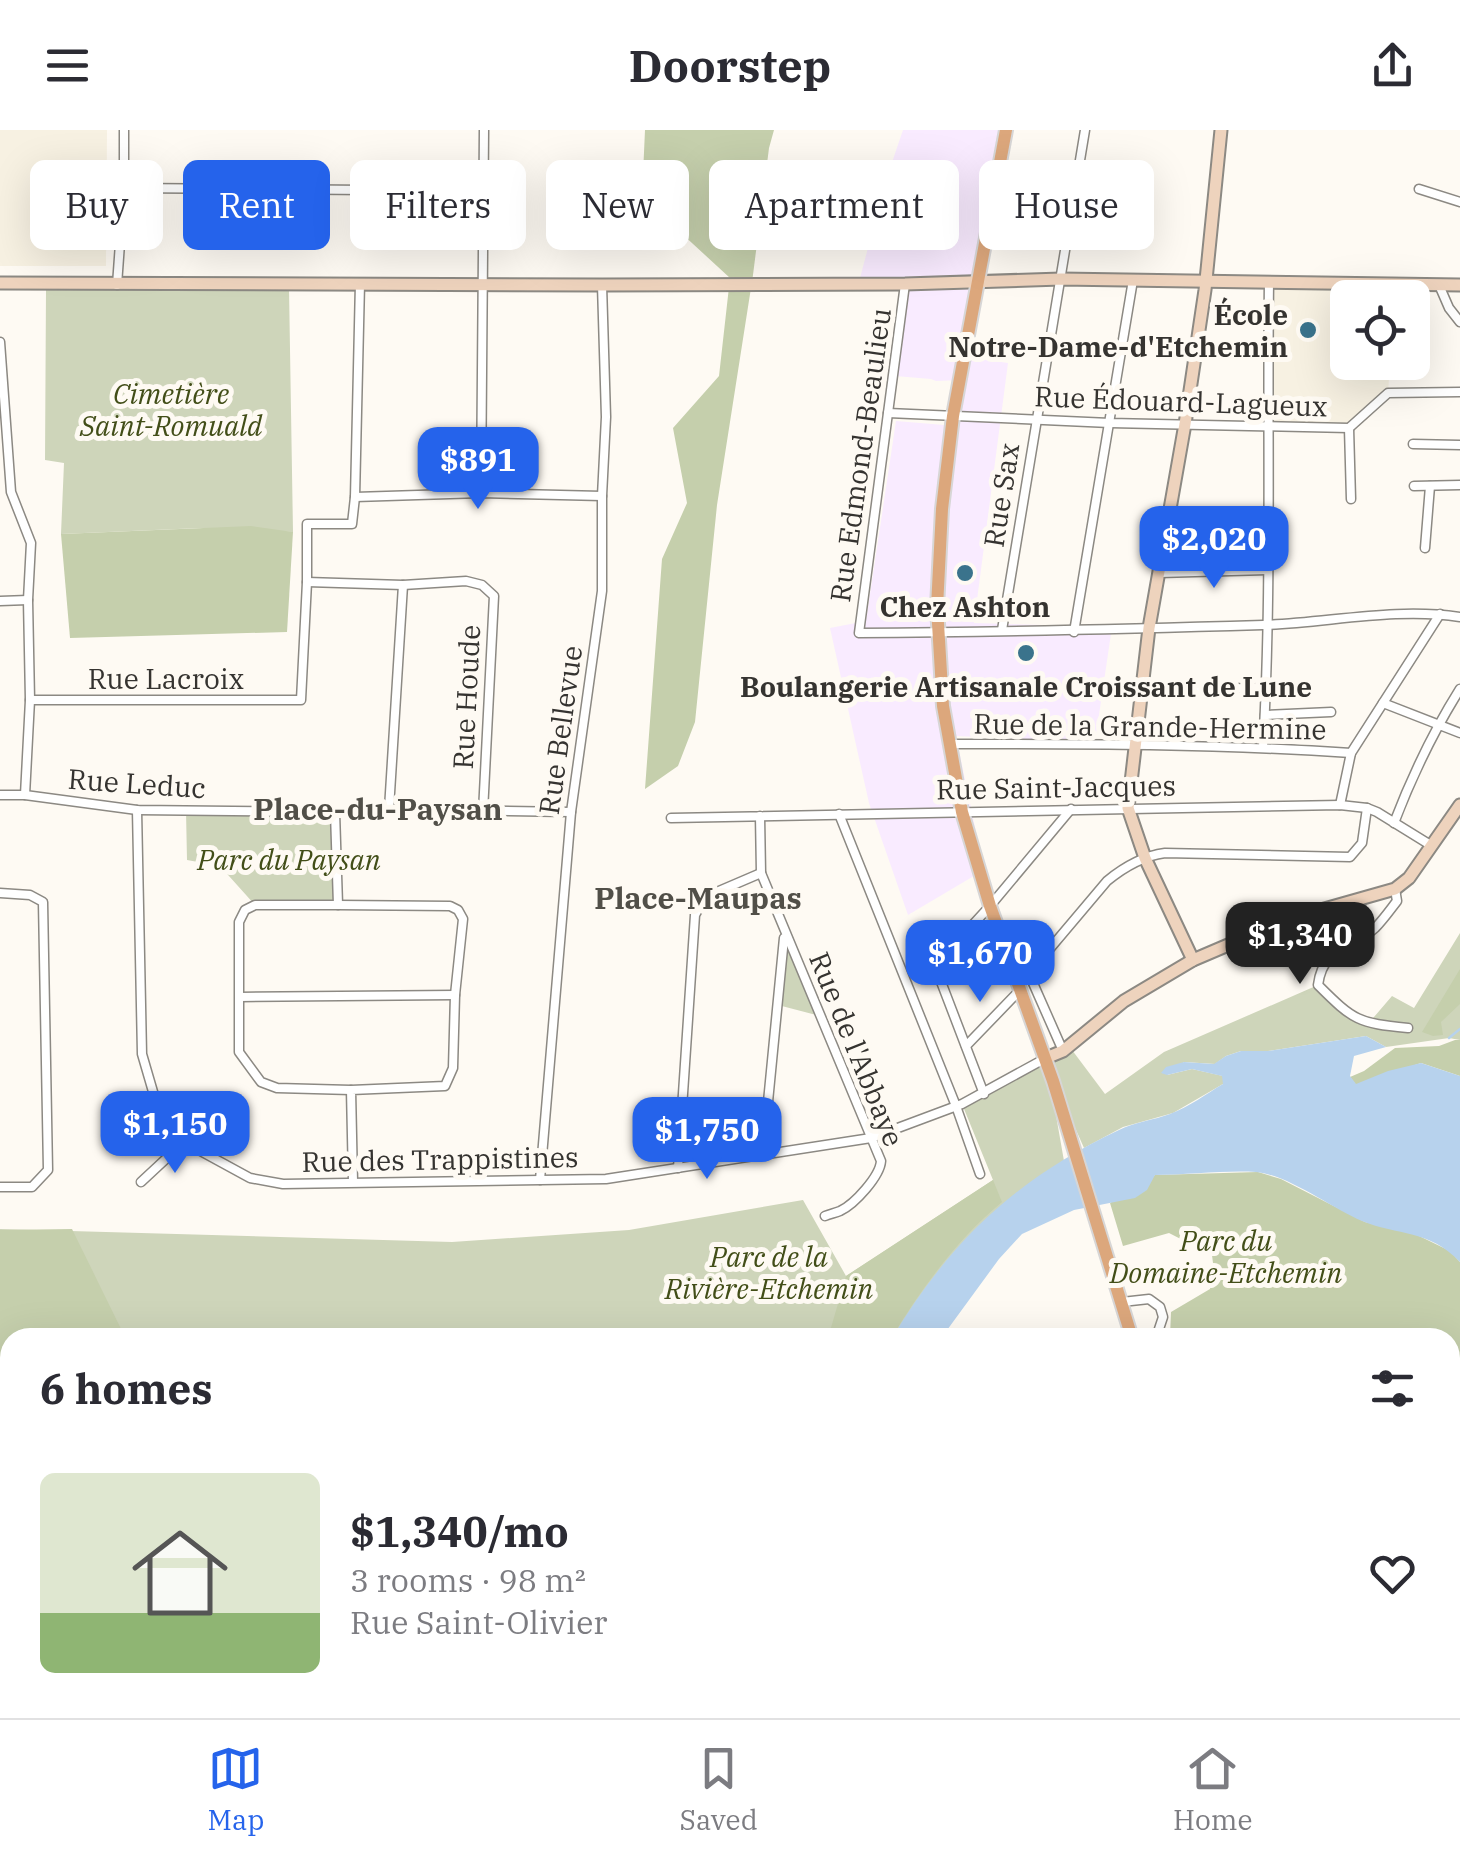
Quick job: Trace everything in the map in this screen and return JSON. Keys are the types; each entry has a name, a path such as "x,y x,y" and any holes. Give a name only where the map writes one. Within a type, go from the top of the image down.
{"main road":[{"path":"1006,130 953,416 942,509 937,607 943,706 962,812 990,906 1046,1058 1129,1328"}],"street":[{"path":"124,130 124,160"},
{"path":"484,130 484,160"},
{"name":"Rue Sax","path":"1002,630 1085,130"},
{"path":"1192,960 1145,858 1128,808 1149,628 1206,280 1221,130"},
{"path":"163,188 350,190"},
{"path":"1419,189 1460,202"},
{"path":"117,284 119,250"},
{"path":"481,494 482,250"},
{"path":"0,283 602,286 1061,279 1460,285"},
{"path":"1074,632 1133,280"},
{"path":"1263,748 1269,625 1269,282"},
{"path":"307,582 307,524 352,524 360,283"},
{"name":"Rue Edmond-Beaulieu","path":"906,284 859,633 938,632"},
{"path":"1439,285 1460,322"},
{"name":"Rue Bellevue","path":"540,1180 571,812 602,591 606,417 602,286"},
{"path":"0,342 11,492 31,543 30,700 24,795"},
{"name":"Rue Édouard-Lagueux","path":"888,413 1349,428 1388,393 1460,392"},
{"path":"1349,428 1351,499"},
{"path":"1413,444 1460,444"},
{"path":"1414,486 1460,485"},
{"path":"1425,548 1430,486"},
{"path":"0,492 11,492"},
{"path":"355,496 602,496"},
{"path":"1159,574 1267,570"},
{"name":"Rue Houde","path":"307,582 403,585 466,581 482,585 494,596 483,812"},
{"name":"Rue Lacroix","path":"30,700 301,700 307,582"},
{"path":"389,809 403,585"},
{"path":"0,601 28,600"},
{"path":"1340,804 1351,754 1440,614"},
{"path":"938,632 1074,632 1269,625 1339,617 1460,616"},
{"path":"1142,689 1265,688"},
{"path":"1394,823 1414,774 1460,690"},
{"path":"1383,702 1460,734"},
{"path":"1265,716 1331,712"},
{"name":"Rue de la Grande-Hermine","path":"948,744 1136,744 1351,754"},
{"name":"Rue Leduc","path":"0,795 138,810 571,812"},
{"name":"Rue Saint-Jacques","path":"671,818 1340,804 1367,808 1432,846"},
{"path":"1046,1058 1063,1051 1124,1001 1192,960 1288,919 1395,889 1409,878 1460,805"},
{"path":"1063,1051 1030,971 1120,871 1145,858 1165,854 1350,856 1362,843 1367,808"},
{"path":"984,1094 934,966 1071,809"},
{"name":"Rue des Trappistines","path":"138,810 142,1054 156,1102 184,1142 250,1178 283,1184 606,1179 870,1138 984,1094 1046,1058"},
{"path":"335,812 338,905"},
{"path":"840,814 980,1174"},
{"name":"Rue de l'Abbaye","path":"760,816 761,873 881,1161 880,1171 851,1204 824,1216"},
{"path":"678,1168 695,915 706,897 761,873"},
{"path":"1395,889 1397,901 1386,915 1374,929 1332,954 1320,970 1318,985 1345,1012 1368,1024 1408,1028"},
{"path":"0,893 30,895 43,902 48,1170 32,1187 0,1186"},
{"path":"255,905 338,905 450,906 463,918 452,1068 446,1086 277,1088 261,1082 239,1052 239,922 245,910 255,905"},
{"path":"763,1153 785,933"},
{"path":"966,1046 1021,988"},
{"path":"240,997 455,995"},
{"path":"351,1090 353,1182"},
{"path":"141,1182 184,1142"},
{"path":"1122,1302 1149,1299 1158,1304 1163,1317 1159,1328"}],"shaded area":[{"path":"0,130 107,130 107,160 30,160 30,250 106,250 106,266 0,266"},
{"path":"903,130 1011,130 1006,160 979,160 979,250 990,250 969,357 1008,363 974,623 1112,627 1095,742 956,736 984,870 908,915 869,803 830,628 866,621 896,421 956,426 961,380 895,376 904,278 860,278 867,250 959,250 959,160 893,160"},
{"name":"École Notre-Dame-d'Etchemin","path":"1269,282 1330,282 1330,380 1389,380 1388,393 1349,428 1267,427"}],"green space":[{"path":"645,130 774,130 767,160 709,160 709,250 756,250 717,505 695,722 678,766 645,789 662,559 687,503 673,428 719,376 730,278 689,240 689,160 644,160"},
{"name":"Cimetière Saint-Romuald","path":"289,288 293,532 201,528 61,534 64,463 45,460 46,290"},
{"path":"251,526 293,532 287,632 70,638 61,534"},
{"name":"Parc du Paysan","path":"186,811 335,812 338,905 255,905 220,866 187,860"},
{"path":"785,933 820,1016 778,1005"},
{"name":"Parc de la Rivière-Etchemin","path":"1460,933 1460,1040 1449,1038 1386,1047 1366,1036 1268,1051 1241,1051 1215,1064 1184,1062 1167,1075 1192,1069 1223,1076 1223,1084 1173,1113 1123,1127 1084,1148 1047,1064 1064,1161 926,1328 0,1328 0,1229 452,1242 629,1230 803,1200 846,1276 993,1180 962,1104 1069,1046 1105,1094 1164,1052 1318,985 1368,1024 1392,996 1414,1008"},
{"path":"1460,969 1460,1004 1441,1022 1443,1035 1422,1032"},
{"path":"1460,1040 1460,1076 1421,1063 1356,1085 1350,1077 1395,1048 1439,1046"},
{"name":"Parc du Domaine-Etchemin","path":"1258,1172 1281,1179 1365,1222 1413,1233 1450,1251 1460,1262 1460,1328 1170,1328 1171,1312 1210,1289 1214,1271 1212,1255 1169,1233 1123,1246 1110,1203 1155,1175"},
{"path":"993,1180 1002,1202 941,1265 898,1328 831,1328 846,1276"},
{"path":"72,1229 121,1328 0,1328 0,1230"}],"water":[{"path":"1366,1036 1386,1047 1354,1056 1350,1076 1356,1084 1421,1063 1460,1076 1460,1262 1425,1238 1362,1221 1269,1174 1155,1175 1147,1190 1135,1198 1074,1210 1022,1234 949,1328 898,1328 963,1242 1017,1192 1082,1149 1125,1127 1177,1111 1223,1084 1222,1076 1192,1069 1161,1073 1166,1067 1184,1062 1214,1064 1241,1051 1268,1051"}],"waterway":[{"path":"1449,1038 1460,1029"}],"place":[{"name":"École Notre-Dame-d'Etchemin","path":"1308,330"},
{"name":"Chez Ashton","path":"965,573"},
{"name":"Boulangerie Artisanale Croissant de Lune","path":"1026,653"}],"district":[{"name":"Place-du-Paysan","path":"378,808"},
{"name":"Place-Maupas","path":"698,897"}]}
